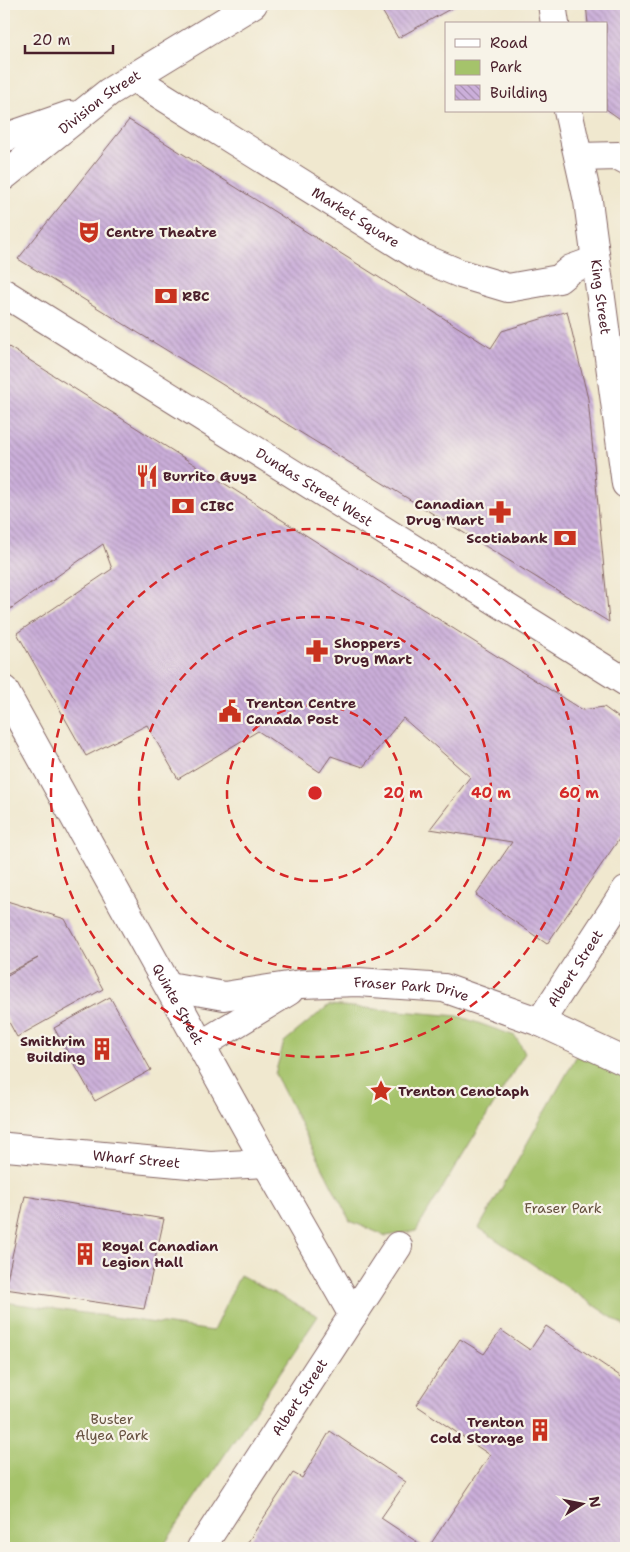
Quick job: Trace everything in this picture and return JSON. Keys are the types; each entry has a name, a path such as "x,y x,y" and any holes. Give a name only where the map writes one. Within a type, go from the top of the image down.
{"street":[{"name":"Division Street","path":"4,176 132,77 253,4"},
{"path":"552,4 555,22"},
{"name":"Market Square","path":"132,77 418,256 461,274 508,288 559,279 571,269 596,260"},
{"path":"4,138 90,108"},
{"name":"King Street","path":"568,112 588,201 626,484"},
{"path":"579,158 624,153"},
{"name":"Dundas Street West","path":"4,293 626,680"},
{"name":"Quinte Street","path":"4,690 266,1163 353,1315"},
{"name":"Albert Street","path":"540,1022 626,890"},
{"name":"Fraser Park Drive","path":"201,1045 301,984 368,982 444,988 540,1022 626,1062"},
{"path":"169,986 224,996 301,984"},
{"name":"Wharf Street","path":"8,1147 210,1166 266,1163"},
{"name":"Albert Street","path":"201,1548 398,1246"}],"green space":[{"name":"Trenton Cenotaph","path":"329,1005 458,1016 515,1036 525,1053 416,1231 386,1236 350,1221 275,1074 284,1042"},
{"name":"Fraser Park","path":"584,1043 626,1071 626,1327 479,1228"},
{"name":"Buster Alyea Park","path":"240,1275 318,1316 162,1548 4,1548 4,1302 213,1331"}],"building":[{"path":"378,4 459,4 398,38"},
{"path":"586,4 626,4 626,116 623,121 608,110 608,22 588,22"},
{"path":"129,120 491,348 502,331 567,311 588,399 609,622 18,259"},
{"path":"4,344 582,710 604,707 626,723 626,829 547,944 476,895 512,842 430,829 470,777 403,718 363,767 331,756 320,772 258,731 178,779 147,725 86,756 17,633 112,569 103,544 6,612 4,608"},
{"path":"7,901 65,919 103,989 17,1037 4,1013 4,977 38,958 4,975 4,903"},
{"name":"Smithrim Building","path":"110,997 151,1070 95,1101 54,1028"},
{"name":"Royal Canadian Legion Hall","path":"25,1196 164,1219 144,1309 5,1289"},
{"name":"Trenton Cold Storage","path":"546,1326 626,1380 626,1548 428,1548 490,1455 416,1405 460,1339 484,1354 501,1330 530,1350"},
{"path":"330,1431 406,1482 381,1518 426,1548 244,1548 293,1473 302,1478"}],"place":[{"name":"Centre Theatre","path":"89,232"},
{"name":"RBC","path":"166,296"},
{"name":"Burrito Guyz","path":"147,476"},
{"name":"CIBC","path":"183,506"},
{"name":"Canadian Drug Mart","path":"500,512"},
{"name":"Scotiabank","path":"565,538"},
{"name":"Shoppers Drug Mart","path":"317,651"},
{"name":"Trenton Centre Canada Post","path":"230,711"},
{"name":"Smithrim Building","path":"102,1049"},
{"name":"Trenton Cenotaph","path":"381,1091"},
{"name":"Royal Canadian Legion Hall","path":"85,1254"},
{"name":"Trenton Cold Storage","path":"540,1430"}]}
